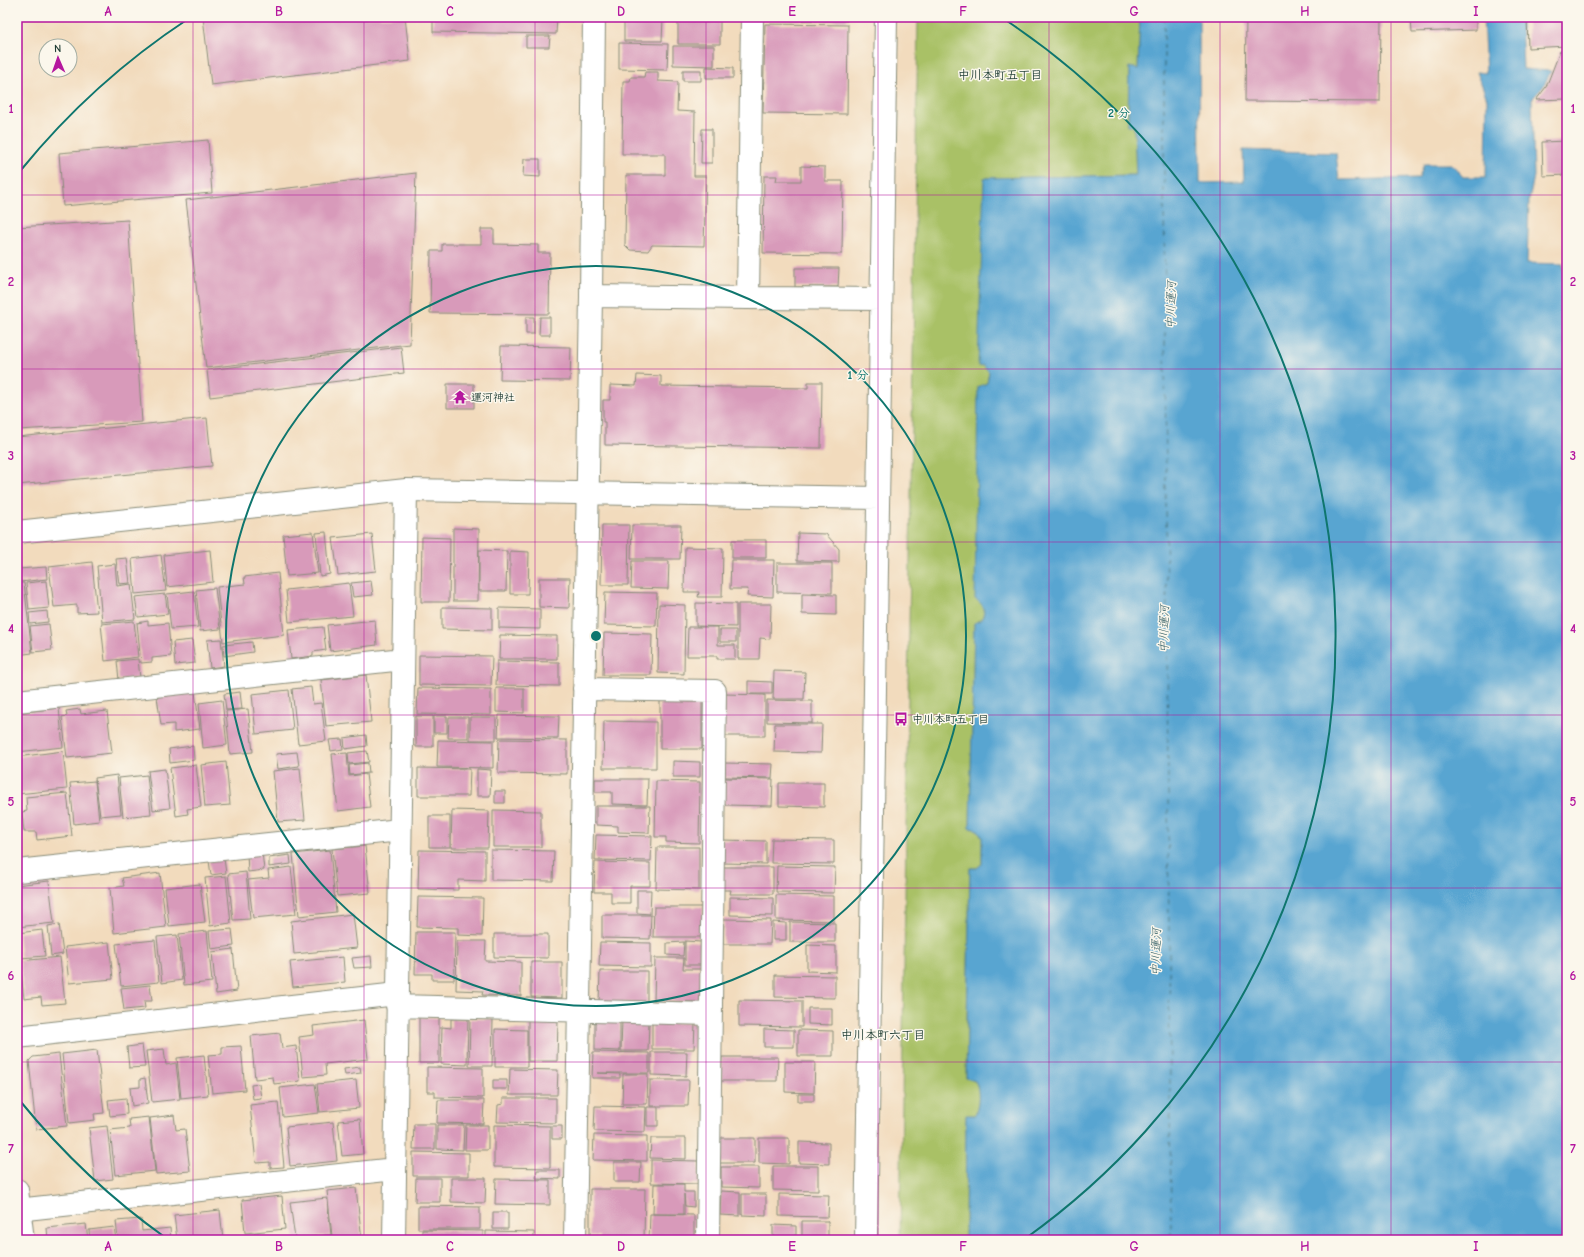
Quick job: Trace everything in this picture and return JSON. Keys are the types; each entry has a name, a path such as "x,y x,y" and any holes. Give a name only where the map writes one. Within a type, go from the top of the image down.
{"street":[{"path":"575,1240 580,1011 594,17"},
{"path":"748,298 752,17"},
{"path":"866,1240 886,17"},
{"path":"591,296 881,299"},
{"path":"17,532 406,490 878,498"},
{"path":"394,1240 406,490"},
{"path":"17,701 403,659"},
{"path":"584,689 715,691 708,1240"},
{"path":"17,871 400,830"},
{"path":"17,1037 397,1000 580,1011 710,1014"},
{"path":"22,1240 18,1204 395,1169"}],"green space":[{"path":"918,17 1140,17 1138,69 1129,67 1128,125 1134,126 1136,175 984,178 984,366 989,371 987,383 978,387 981,602 984,609 984,615 980,620 974,623 970,828 978,830 982,837 982,864 977,868 970,868 966,1078 978,1084 979,1093 975,1115 966,1116 965,1240 900,1240"}],"water":[{"name":"中川運河","path":"1140,17 1199,17 1200,183 1244,182 1243,150 1336,153 1339,180 1419,178 1424,164 1452,164 1463,177 1486,177 1487,99 1477,72 1486,73 1483,17 1521,17 1523,69 1551,71 1543,87 1532,99 1534,176 1529,201 1527,263 1563,264 1567,393 1567,1222 1563,1240 965,1240 966,1115 975,1115 978,1098 977,1084 975,1081 966,1078 970,868 977,868 982,864 982,837 978,830 970,828 974,623 980,621 984,611 981,603 975,599 978,387 987,383 989,372 984,366 978,365 984,178 1136,175 1134,126 1128,126 1129,67 1138,69"}],"building":[{"path":"203,17 405,17 410,61 211,85"},
{"path":"433,17 557,17 556,34 433,32"},
{"path":"624,17 663,18 662,41 624,41"},
{"path":"768,17 847,17 847,21 768,20"},
{"path":"1246,17 1381,18 1380,102 1245,101"},
{"path":"1411,17 1476,17 1476,30 1412,32"},
{"path":"1527,17 1567,17 1567,46 1528,48"},
{"path":"678,19 720,19 720,44 678,44"},
{"path":"765,24 848,25 847,114 763,113"},
{"path":"526,36 550,36 549,47 526,47"},
{"path":"619,43 668,44 667,70 619,69"},
{"path":"673,46 714,46 714,66 673,65"},
{"path":"1560,51 1567,51 1567,99 1536,100 1546,87"},
{"path":"706,67 733,68 733,78 706,78"},
{"path":"683,70 701,70 701,81 683,81"},
{"path":"645,72 658,72 658,81 678,82 677,111 695,112 694,176 706,176 704,246 652,245 648,251 630,250 625,245 626,175 665,175 665,154 622,154 623,81 630,81 631,77 644,77"},
{"path":"702,129 712,129 712,163 701,163"},
{"path":"208,140 212,193 63,206 59,153"},
{"path":"1567,141 1567,175 1543,176 1542,142"},
{"path":"524,159 540,159 540,177 523,176"},
{"path":"801,166 825,167 825,181 843,181 842,254 763,253 764,176 777,176 776,181 801,181"},
{"path":"416,173 410,344 206,368 186,200"},
{"path":"128,220 142,422 19,430 17,408 17,227"},
{"path":"481,229 494,229 494,244 538,245 538,253 550,253 549,314 430,313 431,251 442,251 442,244 481,244"},
{"path":"795,268 839,268 838,287 795,287"},
{"path":"526,317 534,317 534,334 526,334"},
{"path":"540,317 550,317 550,335 539,335"},
{"path":"501,346 571,347 570,381 500,380"},
{"path":"401,347 404,373 210,397 207,370"},
{"path":"637,375 661,376 661,386 808,388 808,382 822,382 821,448 605,445 603,400 610,400 610,385 636,386"},
{"path":"447,384 474,384 474,408 447,408"},
{"path":"207,418 212,466 17,485 17,437"},
{"path":"602,525 629,525 628,585 601,585"},
{"path":"632,525 681,525 680,559 631,559"},
{"path":"453,528 479,529 478,601 453,601"},
{"path":"313,532 318,573 287,576 283,535"},
{"path":"326,532 330,574 320,576 316,533"},
{"path":"798,533 826,534 839,549 839,562 797,561"},
{"path":"372,534 376,571 338,575 333,538"},
{"path":"422,537 450,538 449,602 421,602"},
{"path":"732,540 766,540 766,558 732,558"},
{"path":"685,547 723,548 722,597 698,597 699,592 684,592"},
{"path":"210,550 213,582 167,587 164,555"},
{"path":"479,550 507,551 506,591 479,591"},
{"path":"510,551 529,552 528,594 510,594"},
{"path":"161,555 166,591 135,594 132,559"},
{"path":"127,558 130,583 119,584 116,559"},
{"path":"731,560 774,560 773,597 747,596 748,589 730,589"},
{"path":"632,561 669,561 668,589 631,588"},
{"path":"92,562 97,612 77,613 77,605 54,607 49,567"},
{"path":"777,563 832,563 832,593 777,592"},
{"path":"115,564 117,586 131,584 135,619 102,622 97,566"},
{"path":"46,567 47,579 20,582 18,569"},
{"path":"278,573 284,635 223,642 217,587 245,584 244,577"},
{"path":"539,578 570,578 569,608 539,607"},
{"path":"46,581 49,608 29,610 26,583"},
{"path":"371,581 373,595 353,597 351,583"},
{"path":"17,583 24,583 32,653 17,655"},
{"path":"349,583 353,616 289,622 286,590"},
{"path":"215,588 220,629 200,631 196,590"},
{"path":"194,591 198,627 171,629 167,594"},
{"path":"605,592 657,593 656,626 604,625"},
{"path":"165,594 168,614 138,617 135,597"},
{"path":"802,594 836,595 836,615 802,614"},
{"path":"696,603 736,604 736,627 696,626"},
{"path":"659,604 685,605 684,674 658,673"},
{"path":"738,604 771,604 770,639 760,638 759,659 738,659"},
{"path":"442,607 492,608 492,630 442,629"},
{"path":"499,608 540,609 540,629 499,628"},
{"path":"47,611 48,622 30,624 29,613"},
{"path":"375,620 377,645 330,651 327,625"},
{"path":"134,621 138,657 105,661 101,624"},
{"path":"148,621 148,625 168,623 171,656 152,658 152,662 141,663 137,623"},
{"path":"49,624 52,650 33,652 30,626"},
{"path":"323,627 326,650 313,652 313,656 291,659 288,630"},
{"path":"688,627 718,627 718,645 735,645 735,659 717,659 717,656 687,656"},
{"path":"720,630 736,630 736,642 720,642"},
{"path":"604,633 652,634 651,675 603,675"},
{"path":"500,635 557,636 557,659 499,659"},
{"path":"221,639 224,666 210,668 207,640"},
{"path":"192,640 195,663 175,665 173,642"},
{"path":"252,642 253,652 224,656 223,645"},
{"path":"419,655 492,656 491,686 419,685"},
{"path":"138,659 140,678 119,680 117,661"},
{"path":"497,661 559,662 559,686 496,685"},
{"path":"774,671 805,672 804,699 773,699"},
{"path":"366,675 371,722 326,726 321,680"},
{"path":"748,681 772,682 772,694 748,694"},
{"path":"311,687 313,704 321,703 326,741 298,744 292,689"},
{"path":"418,688 491,689 491,715 417,714"},
{"path":"496,688 524,688 524,713 496,712"},
{"path":"289,690 293,730 256,734 252,694"},
{"path":"195,692 200,729 174,732 174,724 161,725 157,697"},
{"path":"240,692 242,709 226,710 224,694"},
{"path":"724,694 765,695 765,736 724,736"},
{"path":"222,700 227,745 203,748 199,703"},
{"path":"767,700 812,701 812,723 767,722"},
{"path":"660,701 702,702 702,749 660,749"},
{"path":"59,708 63,747 17,752 17,713"},
{"path":"80,709 81,714 107,711 112,753 67,758 62,717 67,716 66,711"},
{"path":"248,709 253,752 230,754 226,711"},
{"path":"499,715 559,716 558,738 498,737"},
{"path":"416,716 433,716 433,747 416,747"},
{"path":"434,716 447,716 447,733 434,733"},
{"path":"449,717 468,717 468,738 448,738"},
{"path":"470,717 496,717 496,740 470,740"},
{"path":"604,721 656,722 656,768 603,768"},
{"path":"775,724 822,724 821,753 774,752"},
{"path":"366,735 367,746 345,749 344,738"},
{"path":"342,739 343,749 331,751 329,740"},
{"path":"499,739 567,740 567,774 498,773"},
{"path":"438,740 493,741 493,768 437,767"},
{"path":"193,746 194,760 170,763 169,749"},
{"path":"63,751 67,789 17,794 17,757"},
{"path":"367,751 369,762 349,764 348,753"},
{"path":"297,752 299,766 278,769 276,754"},
{"path":"347,753 349,776 366,774 370,807 338,811 332,754"},
{"path":"673,761 700,762 700,777 673,777"},
{"path":"226,762 230,805 205,807 201,765"},
{"path":"368,763 369,773 350,775 349,765"},
{"path":"724,763 773,764 772,778 724,777"},
{"path":"196,765 201,807 187,809 188,814 176,816 170,768"},
{"path":"300,768 305,820 278,822 273,771"},
{"path":"418,768 470,769 469,796 418,796"},
{"path":"165,769 170,808 153,810 148,771"},
{"path":"477,769 491,770 490,796 477,796"},
{"path":"117,775 121,814 100,816 95,778"},
{"path":"147,775 151,814 123,817 119,778"},
{"path":"724,778 773,779 772,806 724,805"},
{"path":"595,779 648,779 647,805 612,804 612,792 595,792"},
{"path":"95,781 99,821 74,824 70,783"},
{"path":"656,781 700,782 699,843 666,842 666,837 655,837"},
{"path":"779,783 824,783 824,807 779,806"},
{"path":"495,791 505,791 505,803 495,803"},
{"path":"67,793 72,836 37,840 36,832 24,832 22,812 27,811 26,797"},
{"path":"596,806 650,806 649,833 618,832 618,826 596,825"},
{"path":"452,810 489,811 488,848 451,848"},
{"path":"493,810 541,811 541,847 493,847"},
{"path":"429,816 450,816 450,847 429,847"},
{"path":"596,835 652,836 651,861 595,860"},
{"path":"772,839 834,840 834,864 771,863"},
{"path":"722,840 766,841 766,864 722,863"},
{"path":"365,846 370,893 337,896 332,849"},
{"path":"657,847 699,847 699,890 656,889"},
{"path":"330,850 336,912 299,916 293,854"},
{"path":"419,850 485,851 485,881 458,880 458,890 418,889"},
{"path":"491,850 554,851 553,881 491,880"},
{"path":"262,852 264,870 248,872 247,854"},
{"path":"290,855 291,864 269,867 269,858"},
{"path":"224,859 226,873 211,875 209,861"},
{"path":"595,862 650,863 650,886 630,886 630,903 611,903 611,892 594,892"},
{"path":"777,866 835,867 834,893 776,892"},
{"path":"291,867 296,914 253,918 248,880 269,878 268,870"},
{"path":"723,867 773,867 773,894 730,894 731,890 723,890"},
{"path":"246,872 250,919 233,920 228,874"},
{"path":"160,873 166,927 114,933 110,888 124,886 122,878"},
{"path":"226,876 231,923 210,926 205,878"},
{"path":"49,881 54,923 17,927 17,885"},
{"path":"200,884 205,922 169,926 165,888"},
{"path":"637,890 651,890 650,914 637,913"},
{"path":"776,895 834,896 834,921 776,920"},
{"path":"418,897 483,898 482,936 458,935 458,928 417,927"},
{"path":"730,897 773,898 773,916 730,915"},
{"path":"654,907 703,907 702,937 653,937"},
{"path":"353,914 357,948 294,954 291,921"},
{"path":"602,915 651,915 650,939 602,938"},
{"path":"724,919 771,920 770,944 723,944"},
{"path":"773,922 786,923 786,940 773,940"},
{"path":"790,922 835,923 835,942 790,942"},
{"path":"59,924 63,954 51,956 48,926"},
{"path":"232,929 234,946 211,949 209,931"},
{"path":"42,930 45,956 21,958 18,933"},
{"path":"207,931 212,982 184,985 179,934"},
{"path":"416,932 455,932 454,980 432,980 432,974 415,974"},
{"path":"494,934 548,934 548,958 494,957"},
{"path":"177,935 182,980 162,983 157,937"},
{"path":"155,940 159,982 121,986 116,944"},
{"path":"457,941 486,941 485,961 521,962 521,996 482,995 483,991 456,990"},
{"path":"685,941 701,942 701,965 685,965"},
{"path":"109,942 113,979 69,983 65,947"},
{"path":"600,942 651,943 651,967 599,966"},
{"path":"684,942 683,956 667,955 667,943"},
{"path":"807,945 836,946 836,972 807,971"},
{"path":"233,949 237,991 216,994 212,952"},
{"path":"371,956 372,967 354,968 352,958"},
{"path":"60,957 65,1003 42,1005 41,997 24,999 20,961"},
{"path":"343,957 345,982 293,987 290,962"},
{"path":"655,958 684,958 683,969 701,969 701,1002 654,1001"},
{"path":"531,962 562,962 562,998 531,997"},
{"path":"600,971 647,971 647,1003 599,1002"},
{"path":"775,975 835,976 835,998 775,997"},
{"path":"150,985 152,1001 144,1001 145,1008 124,1010 121,988"},
{"path":"739,1000 802,1001 802,1027 739,1026"},
{"path":"808,1008 832,1008 832,1025 808,1024"},
{"path":"419,1017 439,1018 439,1063 419,1063"},
{"path":"451,1019 468,1019 467,1065 441,1064 442,1027 451,1028"},
{"path":"470,1019 493,1019 492,1066 469,1066"},
{"path":"364,1020 368,1059 325,1064 326,1075 303,1077 299,1037 314,1035 313,1026"},
{"path":"528,1020 558,1020 557,1061 528,1061"},
{"path":"595,1021 620,1021 620,1051 595,1050"},
{"path":"622,1021 649,1021 648,1051 621,1051"},
{"path":"652,1023 695,1023 694,1049 652,1049"},
{"path":"495,1029 527,1030 527,1067 495,1067"},
{"path":"764,1029 794,1030 794,1047 764,1047"},
{"path":"798,1030 833,1031 833,1056 798,1056"},
{"path":"280,1033 282,1048 296,1046 300,1081 274,1084 273,1077 255,1079 251,1036"},
{"path":"142,1045 145,1067 129,1068 127,1047"},
{"path":"241,1046 245,1090 212,1093 208,1055 222,1054 222,1047"},
{"path":"164,1049 166,1065 176,1063 180,1099 152,1102 146,1051"},
{"path":"97,1050 104,1113 94,1114 95,1120 69,1123 62,1054"},
{"path":"593,1052 649,1053 649,1073 597,1073 620,1074 620,1078 592,1078"},
{"path":"651,1052 687,1052 686,1076 651,1075"},
{"path":"59,1054 67,1126 36,1129 29,1061 33,1057"},
{"path":"204,1055 208,1095 181,1098 177,1058"},
{"path":"722,1057 778,1057 777,1081 721,1081"},
{"path":"785,1062 815,1062 814,1093 785,1092"},
{"path":"360,1067 361,1073 345,1075 344,1069"},
{"path":"427,1067 483,1068 483,1098 435,1097 435,1092 427,1092"},
{"path":"510,1069 558,1070 557,1095 509,1095"},
{"path":"623,1074 648,1074 647,1104 622,1104"},
{"path":"145,1078 148,1103 132,1106 130,1088 140,1087 140,1079"},
{"path":"356,1080 359,1108 320,1112 317,1084"},
{"path":"493,1080 507,1080 507,1089 493,1089"},
{"path":"650,1080 689,1080 688,1106 650,1106"},
{"path":"259,1084 261,1098 253,1099 251,1085"},
{"path":"315,1084 319,1113 283,1117 280,1088"},
{"path":"798,1094 814,1094 814,1101 798,1101"},
{"path":"126,1098 127,1114 110,1116 108,1100"},
{"path":"503,1098 556,1098 556,1123 497,1122 498,1105 503,1104"},
{"path":"438,1100 484,1100 483,1124 437,1123"},
{"path":"278,1102 284,1167 270,1168 270,1162 256,1163 250,1105"},
{"path":"595,1106 646,1107 645,1132 594,1131"},
{"path":"647,1107 658,1107 658,1126 647,1126"},
{"path":"174,1115 176,1130 185,1129 190,1171 156,1174 150,1118"},
{"path":"149,1117 155,1171 115,1175 110,1130 130,1128 129,1119"},
{"path":"360,1119 363,1154 342,1156 338,1121"},
{"path":"333,1122 337,1161 290,1166 286,1127"},
{"path":"414,1124 435,1124 435,1149 413,1149"},
{"path":"437,1125 464,1125 463,1150 437,1149"},
{"path":"466,1125 488,1125 488,1150 465,1150"},
{"path":"494,1125 550,1126 550,1168 494,1167"},
{"path":"107,1126 113,1179 95,1181 89,1128"},
{"path":"552,1126 562,1126 562,1139 552,1139"},
{"path":"594,1135 647,1136 647,1161 593,1160"},
{"path":"651,1138 686,1138 686,1159 650,1158"},
{"path":"720,1138 755,1138 755,1163 720,1163"},
{"path":"759,1138 789,1138 789,1164 759,1163"},
{"path":"799,1142 829,1143 829,1164 799,1163"},
{"path":"413,1152 469,1153 469,1176 413,1176"},
{"path":"651,1160 699,1161 699,1184 651,1183"},
{"path":"614,1162 641,1162 640,1182 614,1182"},
{"path":"773,1166 818,1166 818,1191 773,1190"},
{"path":"721,1167 759,1167 759,1188 721,1187"},
{"path":"537,1170 560,1170 560,1179 536,1178"},
{"path":"416,1178 440,1178 440,1202 415,1202"},
{"path":"451,1178 486,1178 485,1203 451,1202"},
{"path":"496,1179 550,1180 550,1205 495,1204"},
{"path":"654,1184 684,1184 684,1192 694,1192 694,1207 685,1206 684,1194 684,1214 653,1214"},
{"path":"356,1188 362,1240 324,1240 324,1236 332,1236 327,1191"},
{"path":"590,1189 645,1189 644,1240 600,1240 600,1236 590,1236"},
{"path":"721,1191 740,1192 740,1216 720,1215"},
{"path":"742,1194 766,1194 766,1216 742,1215"},
{"path":"779,1194 829,1195 828,1217 779,1216"},
{"path":"282,1196 285,1229 245,1233 242,1200"},
{"path":"327,1198 331,1235 295,1239 290,1202"},
{"path":"418,1206 480,1207 480,1229 418,1229"},
{"path":"220,1210 223,1240 177,1240 174,1215"},
{"path":"493,1212 508,1212 508,1229 493,1229"},
{"path":"650,1214 694,1215 694,1240 649,1240"},
{"path":"141,1219 142,1231 170,1228 171,1240 118,1240 116,1221"},
{"path":"802,1221 828,1221 828,1240 802,1240"},
{"path":"86,1224 88,1240 48,1240 47,1228"},
{"path":"773,1225 796,1226 796,1238 773,1237"},
{"path":"114,1227 116,1240 90,1240 89,1230"},
{"path":"422,1230 483,1231 483,1240 422,1240"},
{"path":"486,1231 534,1232 534,1240 486,1240"},
{"path":"259,1234 260,1240 246,1240 245,1236"}],"ferry route":[{"path":"1164,17 1171,1240"}],"place":[{"name":"運河神社","path":"460,397"},
{"name":"中川本町五丁目","path":"901,719"}],"district":[{"name":"中川本町五丁目","path":"1000,75"},
{"name":"中川本町六丁目","path":"883,1035"}]}
